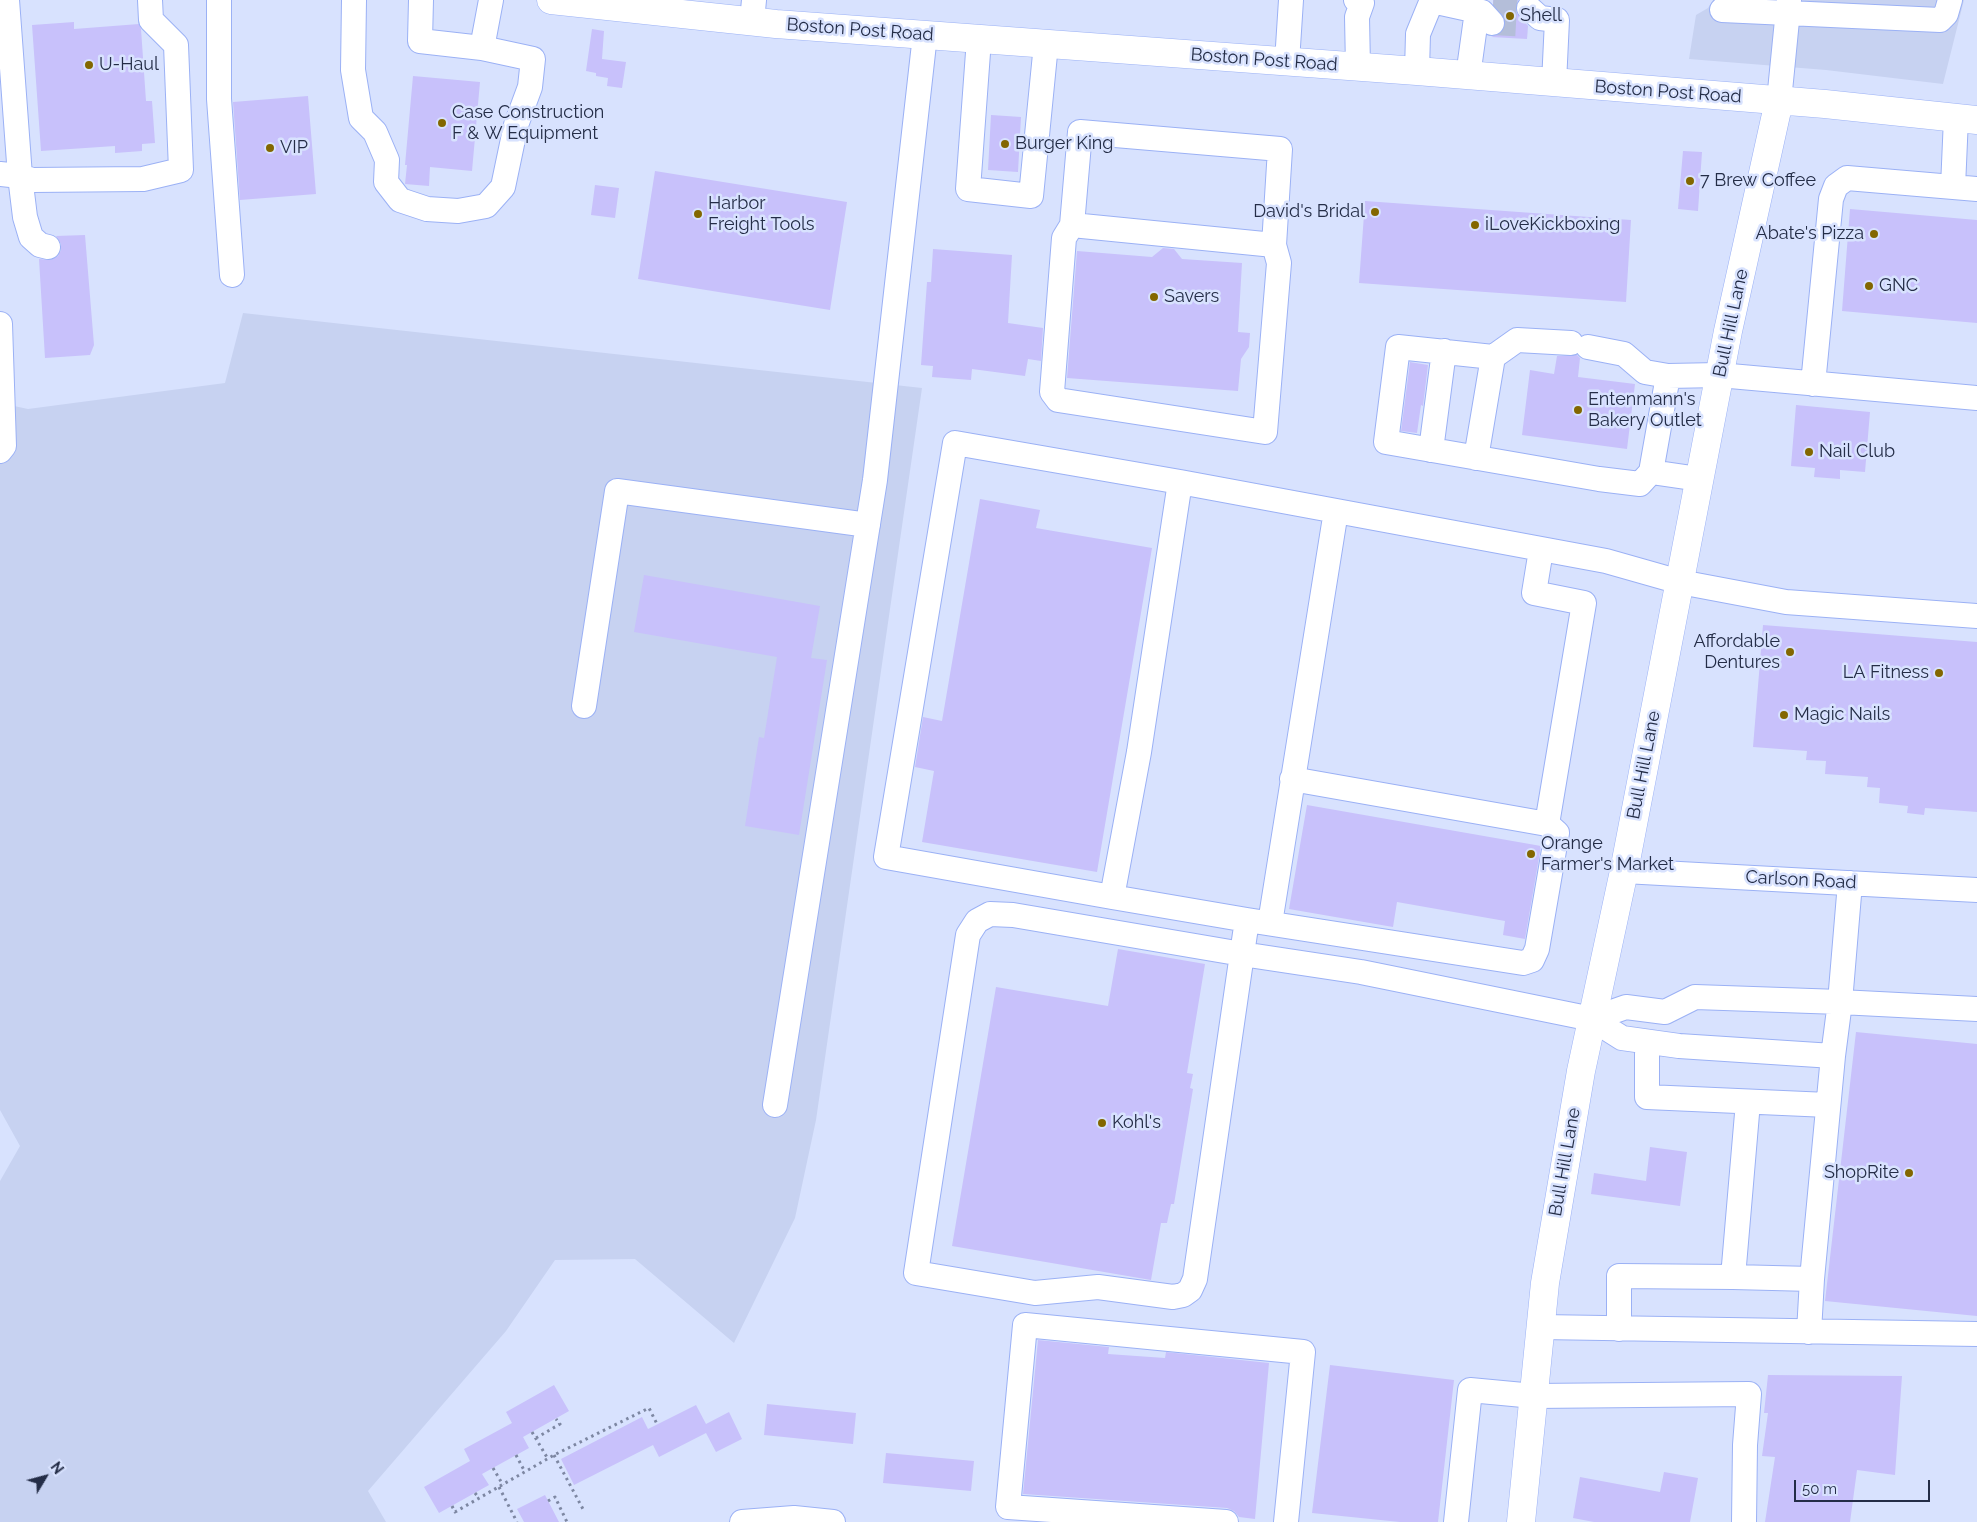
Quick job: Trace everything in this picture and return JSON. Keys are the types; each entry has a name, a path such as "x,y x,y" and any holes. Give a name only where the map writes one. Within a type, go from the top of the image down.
{"main road":[{"name":"Boston Post Road","path":"551,0 753,11 925,36 1417,71 1779,101 1967,119"},
{"name":"Bull Hill Lane","path":"1521,1522 1547,1273 1581,1071 1624,870 1720,375 1779,101"}],"street":[{"path":"7,0 10,175 31,238 40,245 48,247"},
{"path":"10,175 32,180 143,179 181,170 176,45 151,20 150,0"},
{"path":"219,0 219,99 232,275"},
{"path":"354,0 353,70 361,118 375,132 387,160 386,182 400,200 427,210 458,211 486,206 503,187 516,125 530,87 533,59 482,48 420,41 421,0"},
{"path":"482,48 491,0"},
{"path":"1287,62 1291,0"},
{"path":"1417,71 1418,34 1432,0 1482,10 1468,76"},
{"path":"1722,10 1789,7 1940,20 1946,14 1950,0"},
{"path":"1358,67 1357,17 1361,1"},
{"path":"1779,101 1789,7"},
{"path":"1533,17 1557,20 1554,83"},
{"path":"775,1105 875,480 925,36"},
{"path":"980,39 968,189 1031,196 1046,44"},
{"path":"1953,187 1967,119"},
{"path":"1080,132 1280,149 1274,245 1279,262 1265,432 1058,400 1052,392 1064,238 1072,225 1080,132"},
{"path":"1813,384 1831,199 1836,186 1847,178 1977,189"},
{"path":"1072,225 1274,245"},
{"path":"0,324 4,446 0,451"},
{"path":"1668,376 1651,472 1640,484 1599,479 1386,442 1398,347 1494,357 1517,340 1579,345 1624,354 1645,372 1668,376 1720,375 1977,398"},
{"path":"1431,450 1444,351"},
{"path":"1476,458 1494,357"},
{"path":"1292,779 1547,824 1557,833 1537,948 1532,960 1523,963 1258,922 886,857 955,443 1180,482 1606,561 1680,582 1786,602 1977,616"},
{"path":"1651,472 1700,479"},
{"path":"1112,897 1139,752 1180,482"},
{"path":"584,706 617,491 868,525"},
{"path":"1336,511 1292,779 1258,922 1242,954 1196,1270 1190,1290 1183,1295 1173,1297 1098,1287 1035,1293 916,1273 968,935 977,920 990,914 1013,915 1242,954 1361,972 1592,1019 1622,1038 1679,1046 1833,1056"},
{"path":"1541,550 1534,593 1584,603 1547,824"},
{"name":"Carlson Road","path":"1624,870 1977,890"},
{"path":"1809,1332 1812,1279 1850,883"},
{"path":"1592,1019 1626,1007 1665,1012 1695,997 1977,1009"},
{"path":"1665,1012 1680,1031 1679,1046"},
{"path":"1647,1042 1647,1097 1828,1105"},
{"path":"1733,1277 1748,1102"},
{"path":"1619,1329 1620,1276 1812,1279"},
{"path":"1226,1522 1008,1507 1026,1325 1303,1352 1286,1522"},
{"path":"1540,1328 1977,1334"},
{"path":"1456,1522 1470,1390 1534,1396 1749,1394 1745,1445 1744,1522"},
{"path":"742,1522 794,1518 834,1522"}],"path":[{"path":"452,1506 455,1512 548,1459 649,1408 657,1424"},
{"path":"536,1438 560,1424 556,1419"},
{"path":"532,1432 548,1459"},
{"path":"516,1455 525,1472"},
{"path":"554,1456 584,1512"},
{"path":"493,1468 517,1522"},
{"path":"476,1493 479,1498"},
{"path":"548,1501 555,1497 567,1522"}],"shaded area":[{"path":"1713,0 1964,0 1943,84 1826,70 1689,59 1696,15 1708,8"},
{"path":"243,313 922,388 816,1120 795,1218 734,1343 635,1259 555,1260 506,1331 368,1491 386,1522 0,1522 0,1181 20,1146 0,1110 0,403 28,409 225,383"}],"building":[{"name":"Shell","path":"1493,0 1518,0 1516,12 1528,26 1527,39 1491,37 1501,33 1505,27 1505,20 1493,3"},
{"name":"U-Haul","path":"74,22 74,29 139,24 141,29 146,101 152,101 155,143 142,144 142,151 115,153 115,146 41,151 32,25"},
{"path":"592,29 604,31 602,59 626,62 622,88 607,86 608,78 596,76 596,73 586,71"},
{"name":"Case Construction F & W Equipment","path":"413,76 480,82 472,171 430,167 429,186 405,184"},
{"name":"VIP","path":"308,96 316,194 240,200 233,102"},
{"name":"Burger King","path":"991,115 1021,117 1018,172 988,170"},
{"name":"7 Brew Coffee","path":"1683,151 1702,152 1698,211 1678,209"},
{"path":"655,171 847,202 830,310 638,279"},
{"path":"595,185 619,188 615,218 591,215"},
{"path":"1365,201 1631,220 1626,302 1359,283"},
{"path":"1850,209 1977,220 1977,323 1842,311"},
{"path":"85,235 94,345 90,355 45,358 39,259 51,260 58,256 61,244 56,236"},
{"name":"Savers","path":"1163,248 1174,249 1182,259 1242,263 1238,332 1250,333 1249,347 1241,359 1238,391 1067,378 1077,251 1152,257"},
{"path":"933,249 1012,255 1008,323 1043,328 1041,361 1028,359 1025,376 972,369 971,380 932,377 933,366 921,365 927,282 931,282"},
{"name":"Entenmann's Bakery Outlet","path":"1577,355 1580,358 1578,377 1635,384 1627,449 1522,435 1530,370 1554,374 1557,356"},
{"path":"1410,362 1428,365 1423,406 1421,405 1417,433 1401,431"},
{"path":"1796,405 1870,412 1865,472 1840,470 1840,479 1814,477 1815,468 1791,466"},
{"path":"980,499 1040,510 1036,528 1152,548 1097,872 922,842 934,771 915,767 923,717 942,721"},
{"path":"644,575 820,606 811,658 827,660 799,835 745,826 759,737 764,738 777,657 634,632"},
{"path":"1763,625 1977,642 1977,812 1925,808 1924,815 1907,813 1908,806 1879,803 1880,788 1867,787 1868,777 1825,774 1826,761 1806,760 1807,751 1753,747"},
{"path":"1307,805 1541,846 1525,939 1503,935 1505,921 1397,902 1393,927 1289,909"},
{"path":"1118,949 1205,964 1187,1073 1193,1074 1190,1088 1193,1089 1174,1204 1171,1204 1167,1223 1161,1223 1151,1280 952,1246 996,987 1108,1006"},
{"name":"ShopRite","path":"1856,1032 1977,1044 1977,1316 1825,1301"},
{"path":"1650,1147 1687,1152 1680,1206 1591,1194 1594,1173 1646,1181"},
{"path":"1038,1340 1109,1347 1108,1354 1165,1358 1166,1352 1269,1363 1255,1519 1239,1517 1234,1511 1227,1508 1023,1494"},
{"path":"1330,1365 1454,1380 1438,1522 1400,1522 1312,1513"},
{"path":"1768,1375 1902,1376 1895,1475 1857,1470 1850,1522 1765,1522 1775,1457 1762,1456 1768,1413 1764,1413"},
{"path":"554,1385 569,1411 523,1437 529,1448 482,1474 489,1485 439,1513 424,1487 470,1461 464,1449 512,1423 506,1412"},
{"path":"767,1404 856,1413 853,1444 764,1435"},
{"path":"696,1405 706,1424 729,1412 742,1439 716,1452 706,1433 659,1457 653,1445 574,1485 561,1459 642,1417 648,1429"},
{"path":"886,1453 974,1461 971,1491 883,1483"},
{"path":"1664,1472 1698,1478 1690,1522 1594,1522 1573,1518 1580,1477 1660,1492"},
{"path":"545,1495 559,1522 524,1522 517,1509"}],"tunnel":[{"path":"1493,5 1529,8"},
{"path":"1492,23 1528,25"}],"place":[{"name":"Shell","path":"1510,16"},
{"name":"U-Haul","path":"89,65"},
{"name":"Case Construction F & W Equipment","path":"442,123"},
{"name":"Burger King","path":"1005,144"},
{"name":"VIP","path":"270,148"},
{"name":"7 Brew Coffee","path":"1690,181"},
{"name":"David's Bridal","path":"1375,212"},
{"name":"Harbor Freight Tools","path":"698,214"},
{"name":"iLoveKickboxing","path":"1475,225"},
{"name":"Abate's Pizza","path":"1874,234"},
{"name":"GNC","path":"1869,286"},
{"name":"Savers","path":"1154,297"},
{"name":"Entenmann's Bakery Outlet","path":"1578,410"},
{"name":"Nail Club","path":"1809,452"},
{"name":"Affordable Dentures","path":"1790,652"},
{"name":"LA Fitness","path":"1939,673"},
{"name":"Magic Nails","path":"1784,715"},
{"name":"Orange Farmer's Market","path":"1531,854"},
{"name":"Kohl's","path":"1102,1123"},
{"name":"ShopRite","path":"1909,1173"}]}
